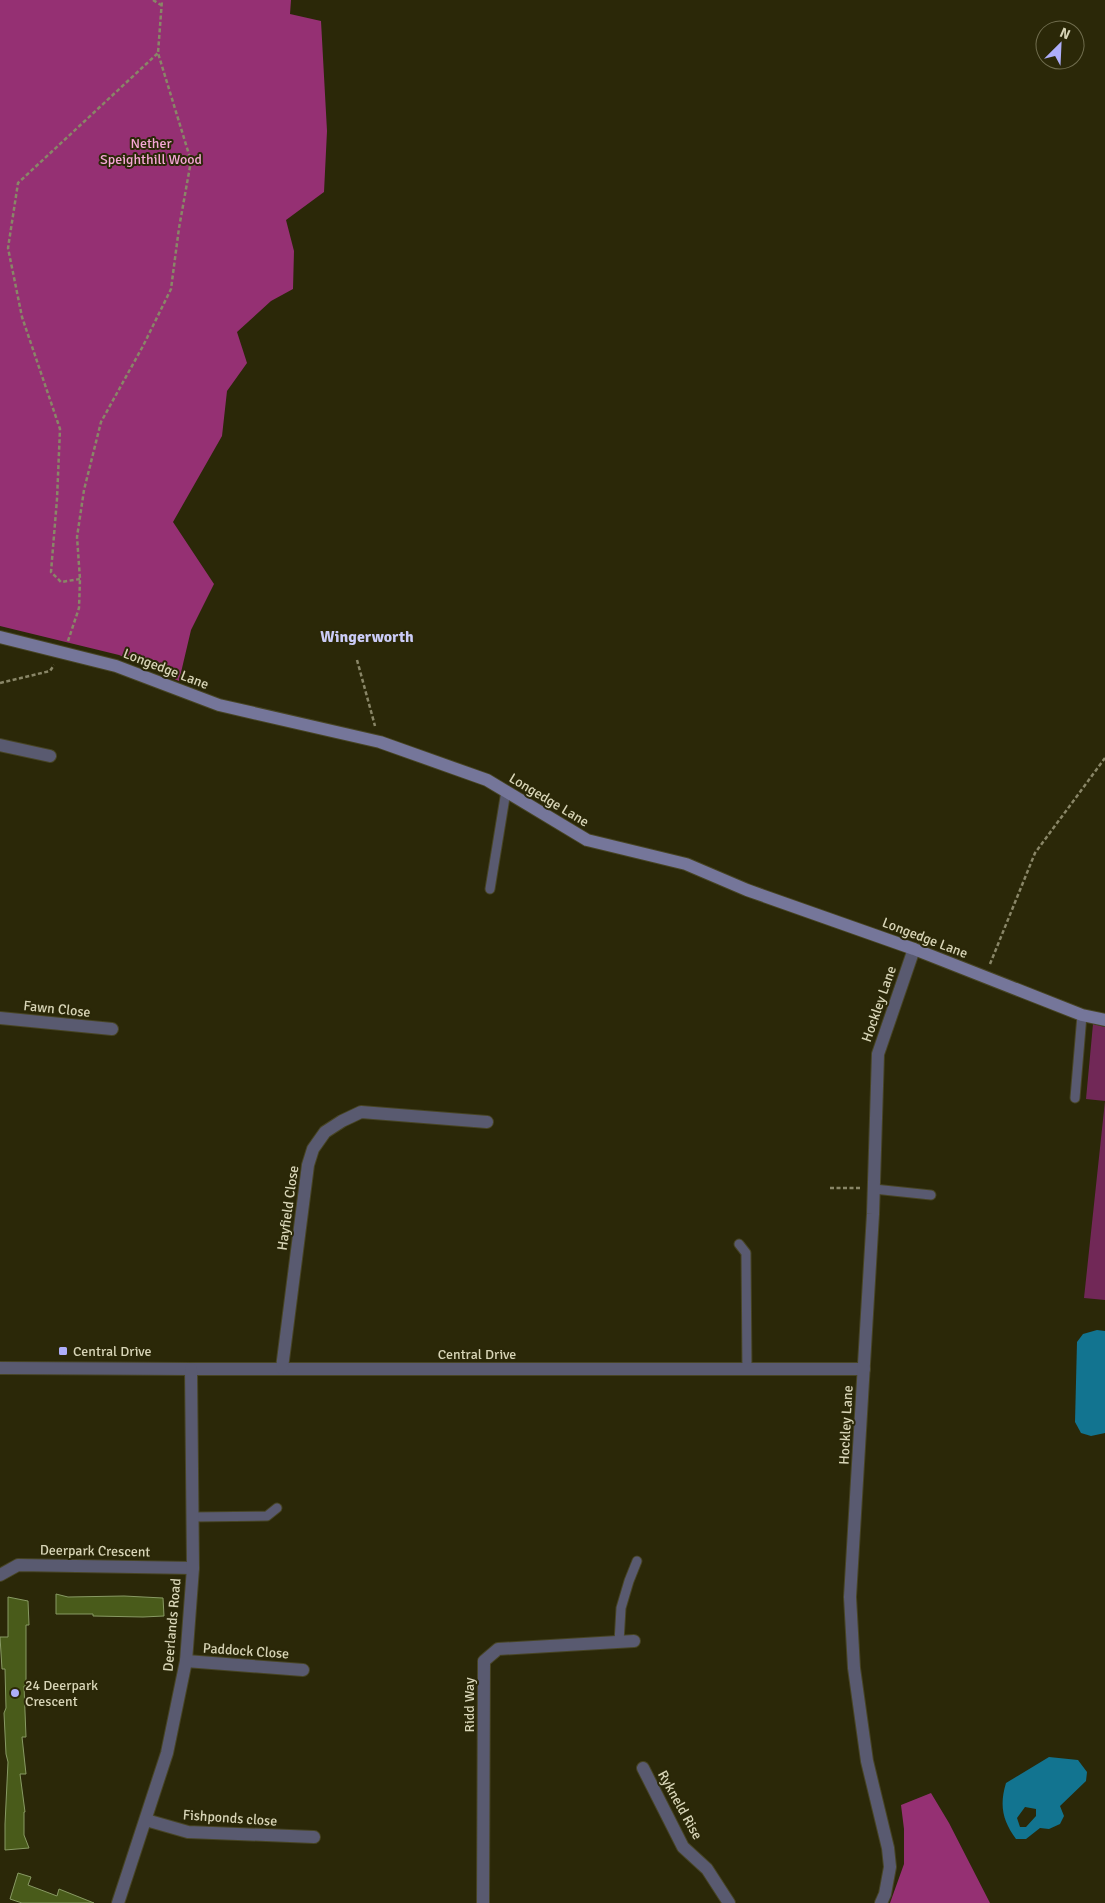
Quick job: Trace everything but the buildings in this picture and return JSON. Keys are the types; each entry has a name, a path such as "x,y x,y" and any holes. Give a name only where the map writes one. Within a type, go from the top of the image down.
{"street":[{"name":"Longedge Lane","path":"0,636 116,666 219,706 380,742 487,780 587,840 686,864 747,890 914,949 1082,1015 1105,1020"},
{"path":"0,745 50,756"},
{"name":"Hockley Lane","path":"881,1903 886,1894 890,1867 888,1848 865,1751 854,1668 850,1597 874,1189 878,1054 914,949"},
{"name":"Fawn Close","path":"0,1018 112,1029"},
{"name":"Hayfield Close","path":"282,1368 308,1165 313,1149 325,1132 361,1112 487,1122"},
{"name":"Central Drive","path":"0,1368 864,1369"},
{"name":"Deerlands Road","path":"118,1903 168,1753 186,1661 193,1568 191,1369"},
{"name":"Deerpark Crescent","path":"0,1576 18,1565 193,1568"},
{"name":"Ridd Way","path":"483,1903 484,1661 498,1649 634,1641"},
{"name":"Paddock Close","path":"186,1661 303,1670"},
{"name":"Rykneld Rise","path":"643,1768 683,1847 708,1869 729,1903"},
{"name":"Fishponds close","path":"146,1820 188,1832 314,1837"}],"lane":[{"path":"490,889 506,791"},
{"path":"1075,1098 1082,1015"},
{"path":"874,1189 931,1195"},
{"path":"739,1244 746,1253 747,1369"},
{"path":"192,1517 267,1516 278,1508"},
{"path":"619,1642 621,1608 637,1561"}],"path":[{"path":"153,0 161,5"},
{"path":"0,682 50,671 64,653 79,608 80,579 77,538 84,490 101,422 143,346 171,289 179,228 192,161 158,53 162,0"},
{"path":"80,579 62,582 51,572 60,429 22,317 8,248 18,183 105,100 158,53"},
{"path":"357,660 380,742"},
{"path":"984,977 1035,853 1105,758"},
{"path":"830,1188 874,1189"}],"shaded area":[{"path":"1093,1024 1105,1027 1105,1101 1086,1099"},
{"path":"1105,1101 1105,1300 1084,1298"}],"green space":[{"name":"Nether Speighthill Wood","path":"0,0 291,0 290,14 321,21 327,131 324,192 286,220 294,251 293,289 271,301 237,332 247,363 227,391 222,436 173,522 214,584 191,630 179,681 119,655 0,626"},
{"path":"931,1793 949,1823 990,1903 890,1903 904,1864 904,1829 901,1805"}],"water":[{"path":"1097,1330 1105,1331 1105,1433 1091,1436 1081,1433 1075,1422 1077,1342 1083,1334"},
{"path":"1049,1757 1078,1760 1087,1772 1086,1781 1060,1806 1064,1816 1060,1824 1049,1829 1040,1828 1026,1839 1016,1839 1005,1819 1003,1799 1006,1783","holes":["1025,1807 1036,1809 1036,1816 1026,1827 1020,1827 1017,1818"]}],"place":[{"name":"Central Drive","path":"63,1351"},
{"name":"24 Deerpark Crescent","path":"15,1693"}],"district":[{"name":"Wingerworth","path":"367,637"}]}
